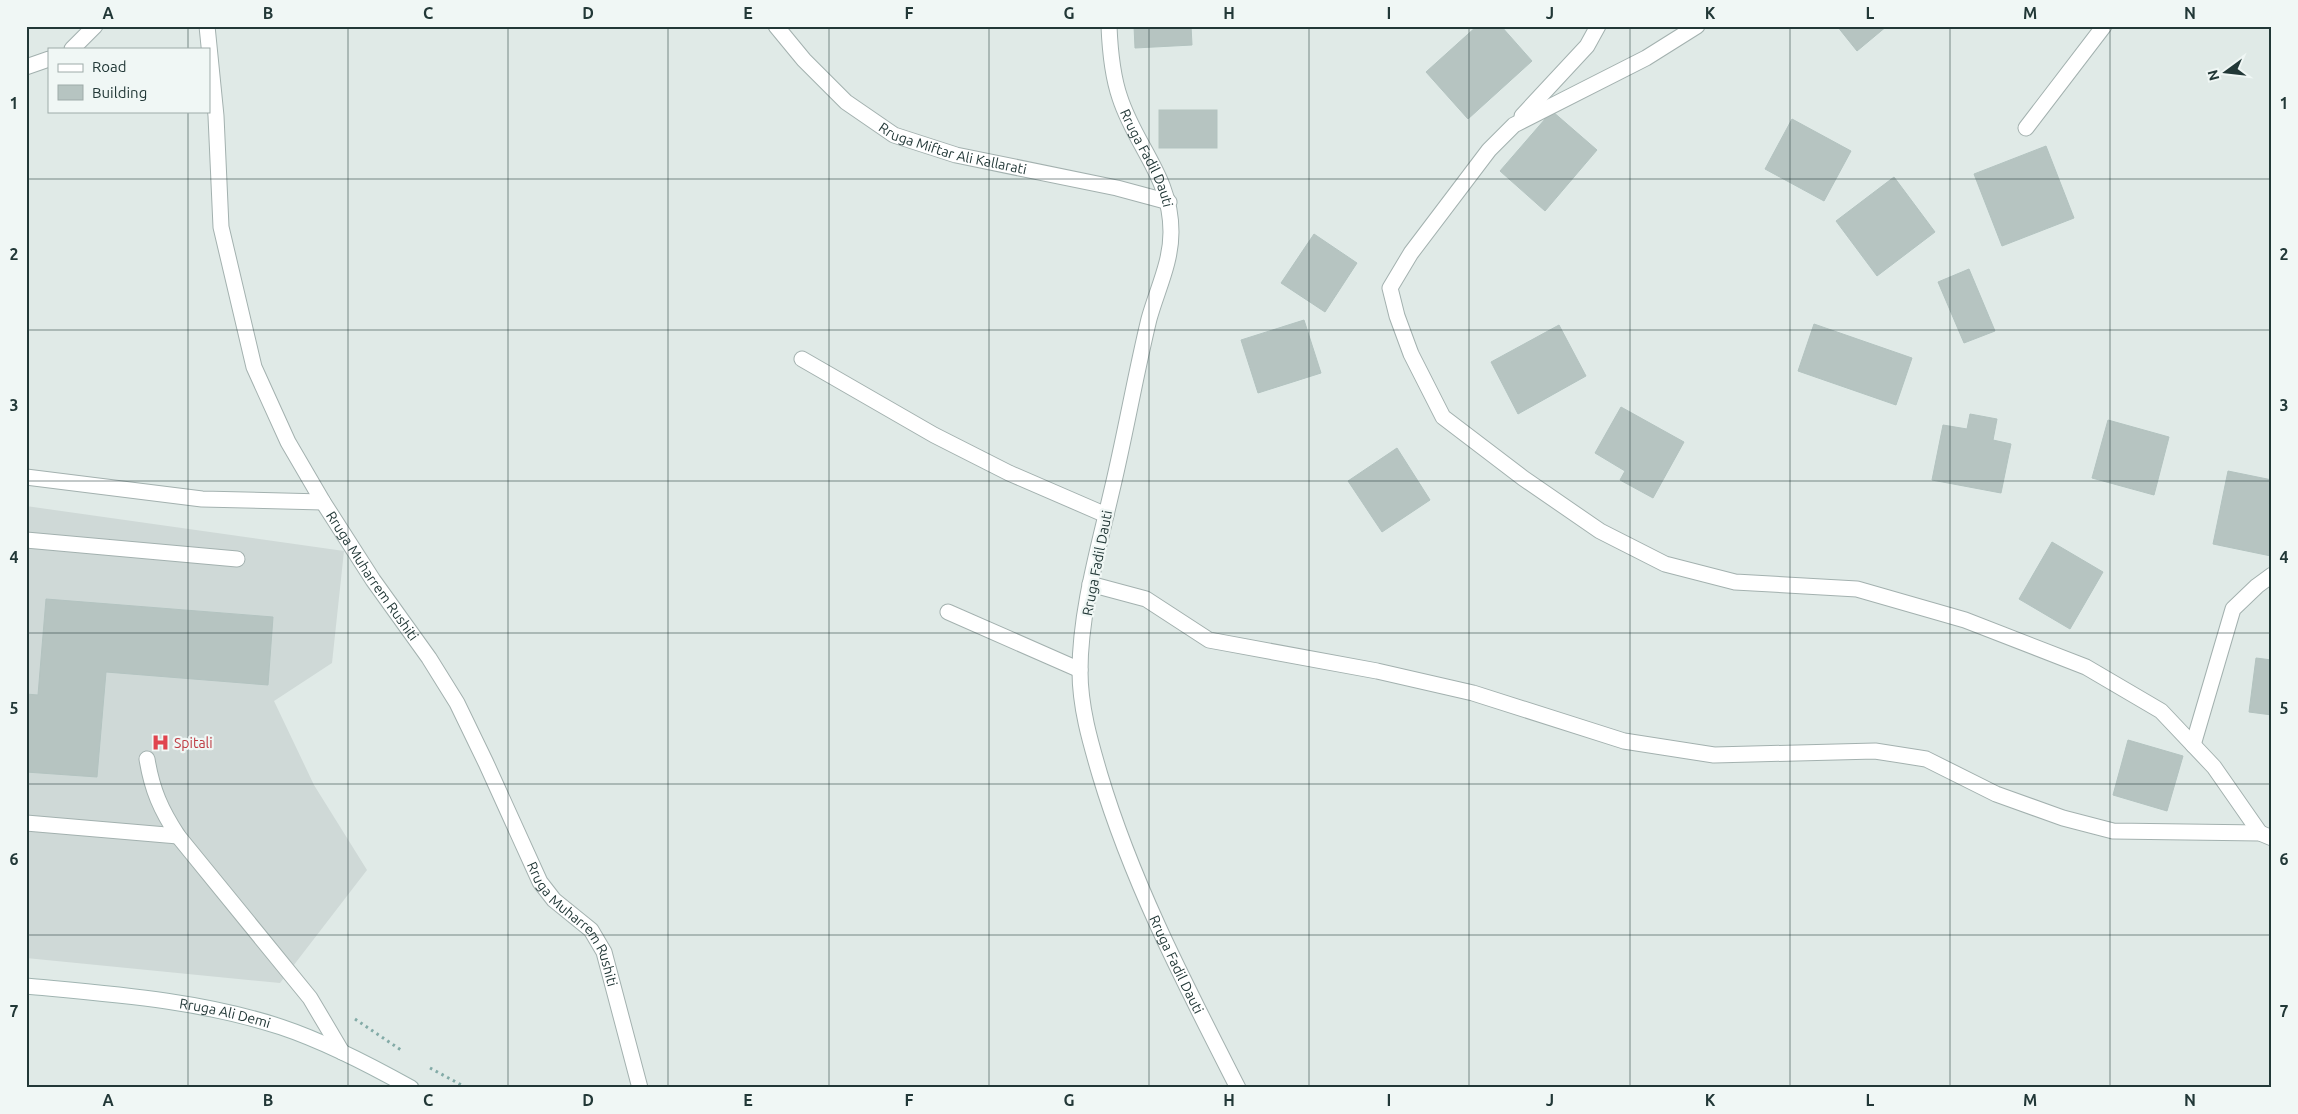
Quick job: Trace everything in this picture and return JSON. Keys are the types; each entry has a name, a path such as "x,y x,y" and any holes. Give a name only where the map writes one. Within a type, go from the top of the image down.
{"street":[{"path":"73,48 95,26"},
{"name":"Rruga Muharrem Rushiti","path":"207,26 209,48"},
{"name":"Rruga Miftar Ali Kallarati","path":"776,26 804,60 846,102 894,135 956,155 1116,188 1169,202"},
{"name":"Rruga Fadil Dauti","path":"1109,26 1112,69 1120,100 1135,133 1153,161 1169,202 1172,234 1167,266 1150,317 1128,424 1090,584 1080,670 1082,700 1088,736 1107,798 1137,882 1238,1088"},
{"path":"1598,26 1587,46 1489,150 1410,252 1390,288 1397,316 1411,354 1443,417 1523,478 1600,530 1664,564 1735,582 1858,589 1964,620 2086,667 2161,711 2214,766 2266,835"},
{"path":"1514,125 1646,58 1697,26"},
{"path":"2026,128 2104,26"},
{"name":"Rruga Muharrem Rushiti","path":"210,56 216,116 221,227 254,367 288,442 322,502 373,580 429,658 456,703 486,763 540,882 554,900 591,930 604,952 640,1088"},
{"path":"26,67 48,59"},
{"path":"802,359 934,435 1009,474 1106,515"},
{"path":"26,477 202,499 322,502"},
{"path":"26,540 237,559"},
{"path":"2193,745 2234,609 2256,586 2272,576"},
{"path":"1090,584 1146,599 1209,640 1377,671 1473,693 1624,741 1714,755 1875,751 1926,759 1996,794 2063,818 2113,831 2266,835"},
{"path":"948,612 1080,670"},
{"path":"147,759 151,784 161,810 178,836 310,998 342,1052"},
{"path":"26,823 178,836"},
{"name":"Rruga Ali Demi","path":"26,986 151,998 221,1011 281,1027 342,1052 411,1088"}],"path":[{"path":"349,1016 402,1050"},
{"path":"425,1065 467,1088"}],"shaded area":[{"name":"Spitali","path":"26,506 344,551 332,663 274,701 314,785 367,870 280,983 26,958"}],"building":[{"path":"1134,26 1191,26 1192,45 1135,48"},
{"path":"1477,26 1501,26 1532,61 1468,119 1426,72"},
{"path":"1837,26 1887,26 1857,51"},
{"path":"1159,110 1217,110 1217,148 1159,148"},
{"path":"1552,111 1597,150 1545,211 1500,171"},
{"path":"1792,119 1851,151 1824,201 1765,169"},
{"path":"2046,146 2074,218 2002,246 1974,174"},
{"path":"1894,177 1935,232 1877,276 1836,221"},
{"path":"1314,234 1357,263 1325,312 1281,283"},
{"path":"1969,269 1995,331 1964,343 1938,282"},
{"path":"1304,320 1321,373 1258,393 1241,340"},
{"path":"1814,324 1912,358 1896,405 1798,371"},
{"path":"1559,325 1586,376 1518,414 1491,362"},
{"path":"1621,407 1684,442 1653,498 1620,480 1625,471 1595,453"},
{"path":"1970,414 1997,419 1993,440 2011,444 2001,493 1932,480 1943,425 1967,429"},
{"path":"2108,420 2169,437 2154,495 2092,478"},
{"path":"1397,448 1430,500 1382,532 1348,481"},
{"path":"2228,471 2272,480 2269,504 2272,505 2271,556 2213,544"},
{"path":"2052,542 2103,572 2070,629 2019,599"},
{"path":"46,599 273,617 268,685 106,672 97,777 26,772 26,694 38,695"},
{"path":"2256,658 2272,660 2272,715 2249,712"},
{"path":"2128,740 2183,756 2167,811 2113,795"}],"place":[{"name":"Spitali","path":"160,743"}]}
